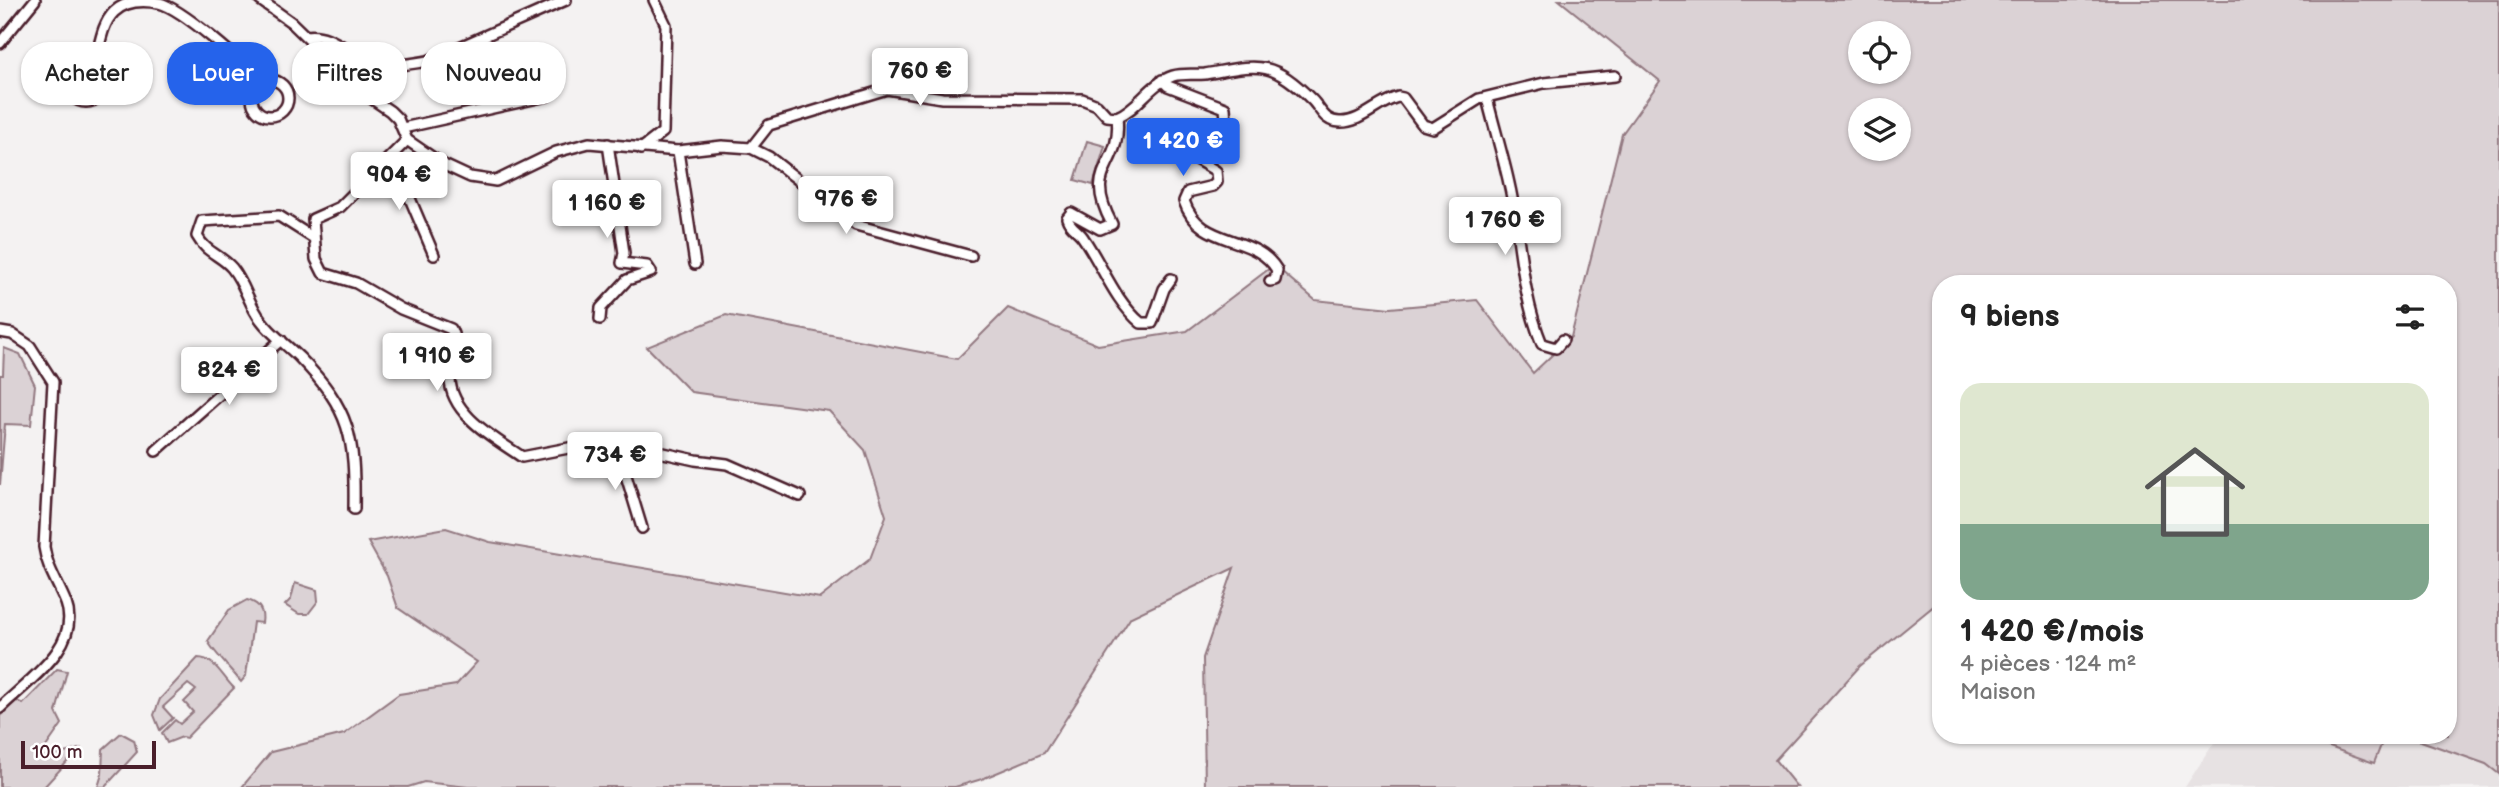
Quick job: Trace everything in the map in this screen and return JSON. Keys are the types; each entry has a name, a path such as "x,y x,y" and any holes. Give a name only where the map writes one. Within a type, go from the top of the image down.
{"street":[{"path":"0,43 35,0"},
{"path":"100,42 114,12 131,1 140,0 170,3 218,42"},
{"path":"260,0 306,36 350,81 390,111 403,128 407,140 442,164 485,181 504,178 571,147 589,143 678,151 722,146 751,148 769,157 856,225 971,256"},
{"path":"306,36 322,35 375,63 404,65 428,61 566,0"},
{"path":"641,149 663,132 666,25 654,0"},
{"path":"751,148 769,125 887,89 942,98 1082,99 1097,105 1107,116 1117,117 1162,80 1177,75 1202,74 1253,65 1283,77 1313,101 1321,114 1335,122 1353,120 1398,97 1403,98 1427,128 1433,128 1465,106 1487,97 1554,81 1615,76"},
{"path":"80,67 93,67 103,78 103,90 97,98 84,102 71,93 70,77 80,67"},
{"path":"1162,80 1168,86 1226,108 1226,120 1201,133 1188,146 1189,155 1216,171 1217,182 1213,186 1188,192 1184,201 1192,219 1220,239 1249,247 1269,258 1277,271 1277,277 1270,281"},
{"path":"279,82 288,91 288,104 281,114 268,117 253,106 253,93 260,83 279,82"},
{"path":"1487,97 1516,223 1523,280 1537,333 1542,344 1550,348 1556,348 1563,340"},
{"path":"403,128 506,105"},
{"path":"1117,117 1119,132 1114,152 1098,184 1102,205 1112,224 1100,229 1071,213 1067,218 1069,225 1082,235 1119,298 1141,323 1152,323 1164,289 1171,279"},
{"path":"407,140 340,207 315,216 312,237 316,259 323,273 356,283 401,309 451,329 459,350 450,372 452,395 465,413 488,434 522,457 579,446 617,446 640,447 695,460 727,464 800,496"},
{"path":"600,319 601,308 627,280 651,272 647,266 622,263 624,253 608,145"},
{"path":"678,151 695,264"},
{"path":"392,156 434,255"},
{"path":"312,237 290,220 271,215 209,219 202,221 197,236 202,246 231,268 261,320 337,401 349,427 355,466 354,509"},
{"path":"0,332 12,334 30,346 53,382 55,391 44,547 46,561 66,604 69,618 61,647 0,708"},
{"path":"156,451 281,340"},
{"path":"617,446 642,528"}],"shaded area":[{"path":"1559,0 2499,0 2499,774 2486,764 2429,744 2457,744 2457,275 1932,275 1932,607 1860,666 1775,760 1797,787 1205,787 1203,658 1234,568 1131,617 1044,753 982,779 955,787 468,787 424,782 408,787 242,787 271,752 344,734 399,694 456,685 477,662 398,608 387,576 368,542 446,528 490,542 820,598 870,559 886,516 865,450 829,411 691,392 647,347 726,315 957,359 1008,308 1098,345 1187,331 1274,265 1315,300 1390,308 1477,300 1533,373 1571,337 1622,134 1660,81"},
{"path":"1087,141 1105,146 1093,185 1075,180"},
{"path":"4,348 20,354 35,385 31,425 5,424 0,485 0,375 3,375"},
{"path":"295,583 317,590 318,601 308,614 299,614 285,605 291,599"},
{"path":"247,600 258,605 262,623 253,622 246,676 241,682 208,641 229,610"},
{"path":"198,658 214,665 234,688 186,738 167,743 162,733 175,720 180,724 193,712 184,702 196,690 188,684 163,707 173,718 160,730 154,715 160,699"},
{"path":"57,669 67,671 56,712 62,724 41,754 46,758 79,749 44,787 0,787 0,716 15,700 23,704"},
{"path":"121,733 134,740 137,752 105,787 98,787 102,774 103,749"},
{"path":"2213,744 2321,744 2374,763 2381,744 2429,744 2486,764 2499,774 2499,787 2185,787"},
{"path":"2321,744 2381,744 2374,763"}]}
